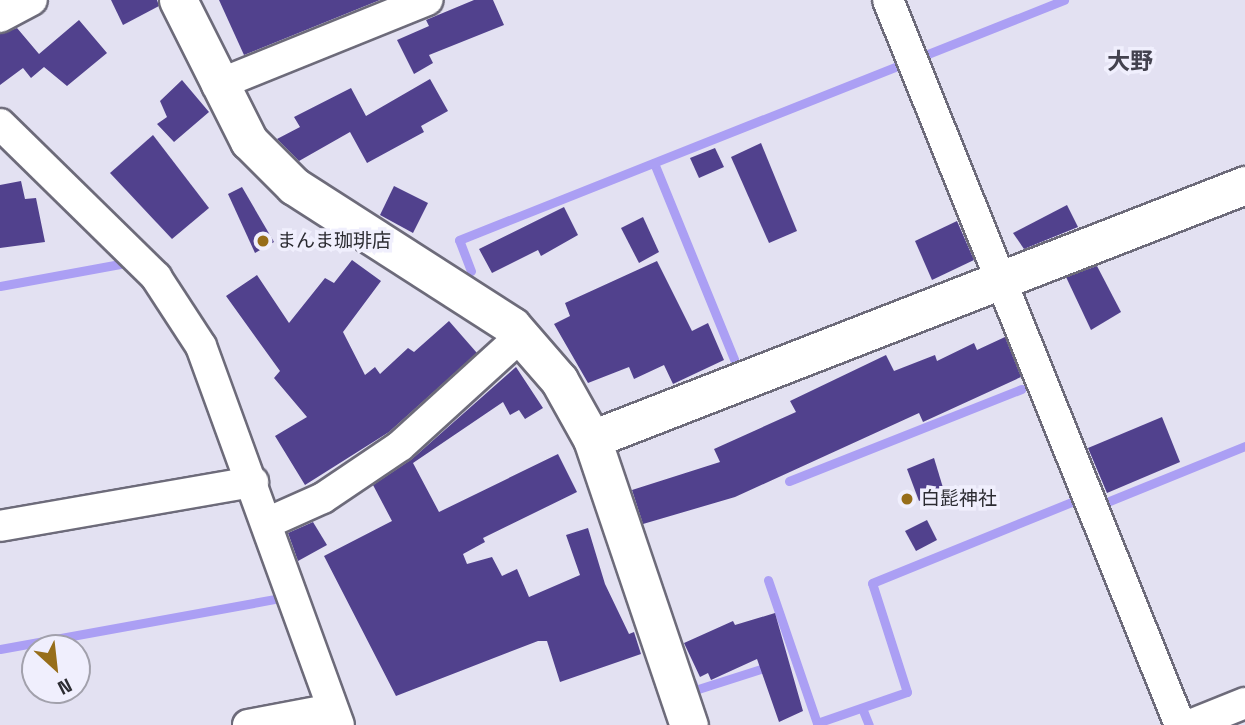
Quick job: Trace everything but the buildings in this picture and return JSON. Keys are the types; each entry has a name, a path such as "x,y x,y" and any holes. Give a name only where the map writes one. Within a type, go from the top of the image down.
{"street":[{"path":"0,18 32,0"},
{"path":"178,0 217,85 249,141 294,186 461,292 521,336 559,380 592,439 689,725"},
{"path":"217,85 427,0"},
{"path":"888,0 1180,725"},
{"path":"0,124 120,237 181,311 201,346 253,482 336,717 248,725"},
{"path":"592,439 1245,185"},
{"path":"267,523 323,498 400,446 521,336"},
{"path":"0,526 253,482"},
{"path":"1191,725 1245,703"}],"waterway":[{"path":"471,271 459,240 1064,0"},
{"path":"654,163 734,359"},
{"path":"0,286 120,264"},
{"path":"789,481 1021,389"},
{"path":"1102,504 1245,446"},
{"path":"768,580 817,723 907,692 872,583 1084,497"},
{"path":"0,649 275,599"},
{"path":"692,682 695,690 770,666"},
{"path":"862,708 869,725"}],"place":[{"name":"まんま珈琲店","path":"263,241"},
{"name":"白髭神社","path":"907,499"}],"district":[{"name":"大野","path":"1130,61"}]}
